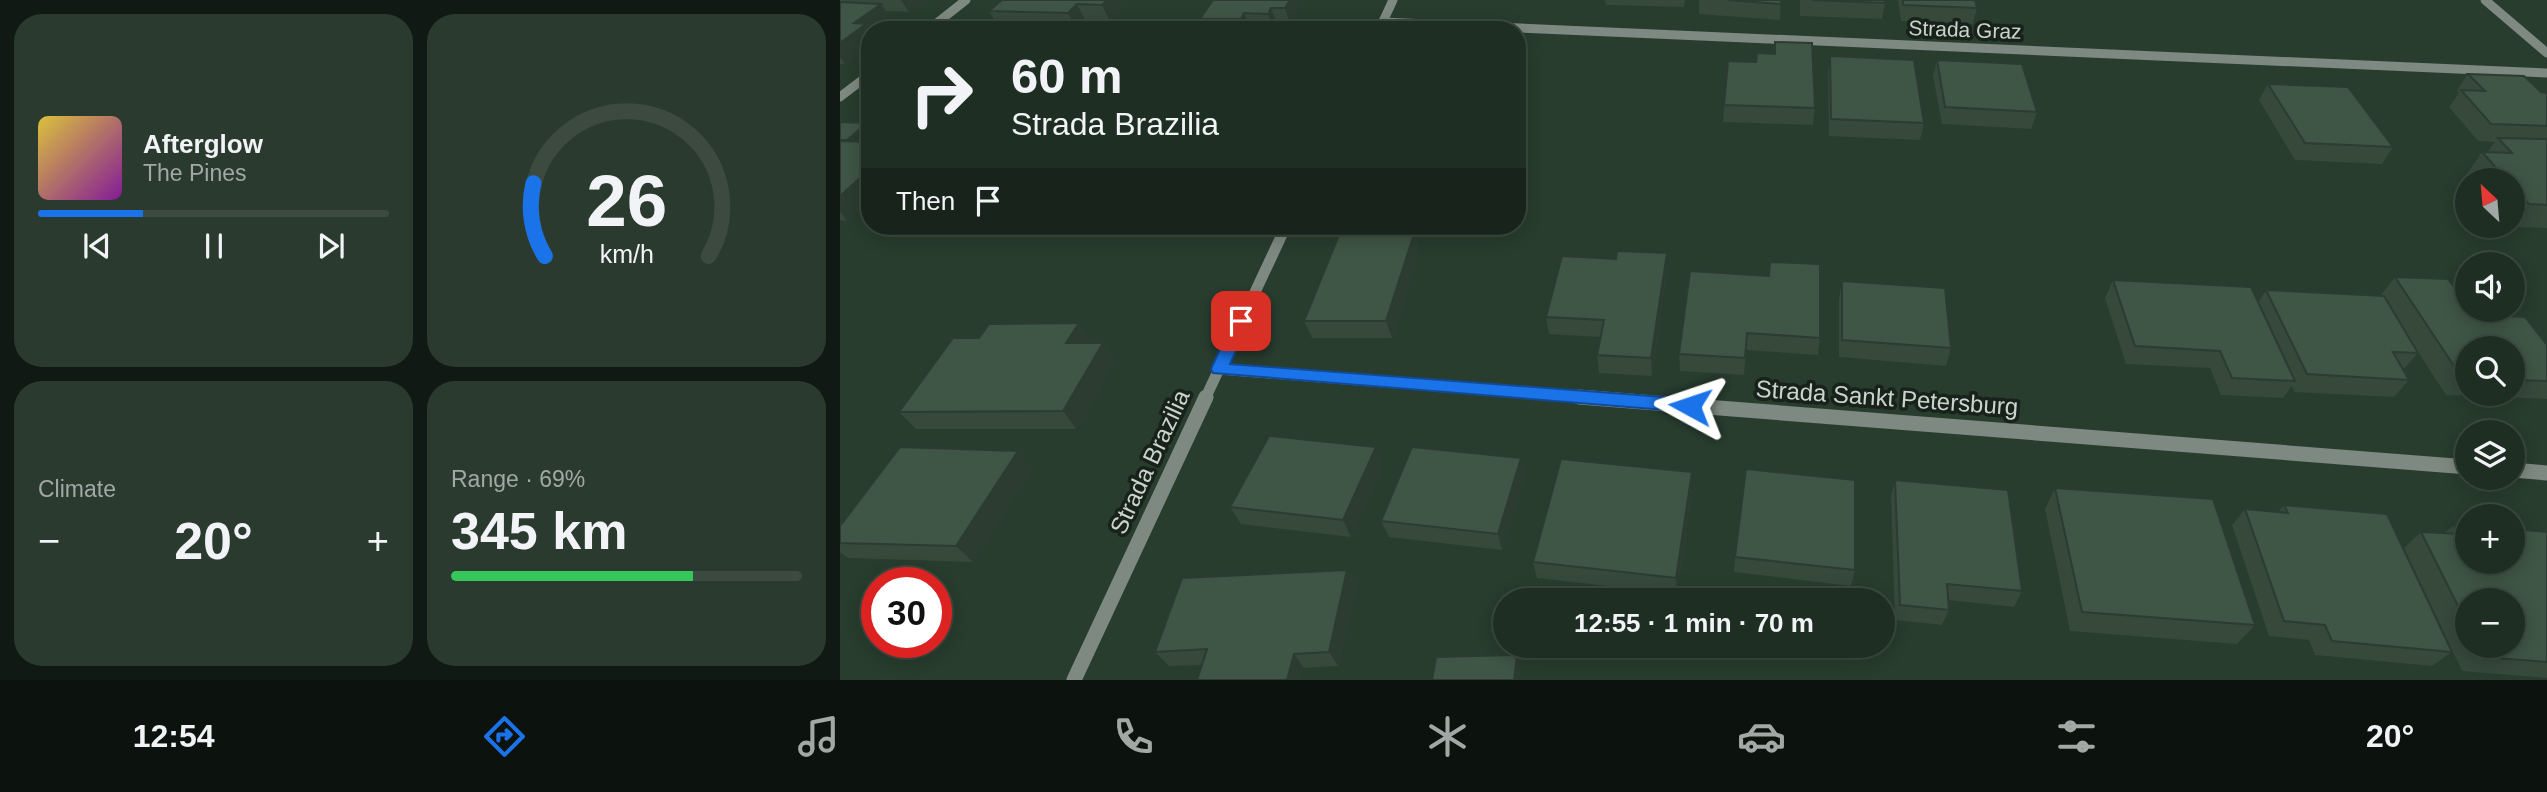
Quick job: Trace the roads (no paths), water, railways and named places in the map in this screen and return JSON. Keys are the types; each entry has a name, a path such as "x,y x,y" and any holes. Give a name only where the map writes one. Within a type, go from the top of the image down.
{"street":[{"path":"939,21 966,0"},
{"path":"1383,21 1393,0"},
{"path":"2485,0 2547,53"},
{"name":"Strada Graz","path":"1526,32 2547,73"},
{"path":"840,97 861,81"},
{"name":"Strada Brazilia","path":"1074,680 1282,235"},
{"name":"Strada Sankt Petersburg","path":"1219,369 2455,466"},
{"path":"2525,471 2547,473"}]}
